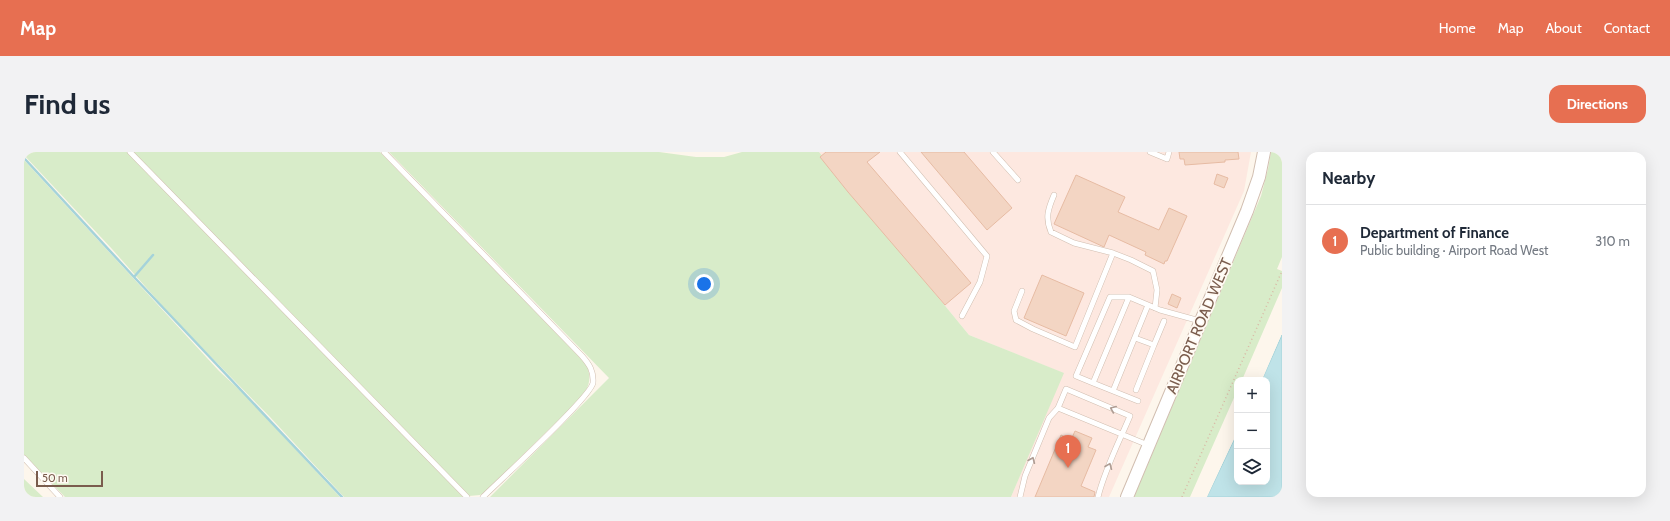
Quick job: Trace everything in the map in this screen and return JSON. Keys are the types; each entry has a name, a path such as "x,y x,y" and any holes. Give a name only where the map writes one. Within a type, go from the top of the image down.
{"street":[{"name":"AIRPORT ROAD WEST","path":"1127,497 1254,194 1264,152"}],"lane":[{"path":"130,152 467,497"},
{"path":"384,152 582,356 589,364 593,373 593,384 590,390 575,407 483,497"},
{"path":"900,152 987,256 980,282 962,316"},
{"path":"993,152 1018,180"},
{"path":"1150,152 1167,159 1169,152"},
{"path":"1054,196 1050,204 1047,221 1051,232 1074,243 1113,253 1153,271 1157,290 1155,308"},
{"path":"1022,291 1014,311 1016,320 1032,329 1075,347 1113,253"},
{"path":"1138,401 1076,376 1110,297 1129,297 1155,308 1200,321"},
{"path":"1093,383 1129,297"},
{"path":"1113,391 1148,305"},
{"path":"1136,390 1164,321"},
{"path":"1135,338 1154,345"},
{"path":"1020,497 1025,476 1049,418 1058,408 1066,389 1130,416 1101,486 1098,497"},
{"path":"1058,408 1148,446"},
{"path":"24,458 60,497"}],"path":[{"path":"1182,497 1282,271"}],"shaded area":[{"path":"819,152 1251,152 1244,191 1109,497 1011,497 1063,373 969,335"}],"green space":[{"path":"24,152 127,152 395,425 463,497 344,497 270,417 175,320 112,249 24,155"},
{"path":"133,152 380,152 587,365 589,381 583,396 484,493 469,496"},
{"path":"389,152 659,152 696,157 724,157 742,152 819,152 969,335 1064,373 1011,497 490,497 609,378"},
{"path":"1271,152 1282,152 1282,257 1277,269 1282,271 1282,288 1243,377 1234,377 1234,398 1190,497 1134,497 1261,196"},
{"path":"24,160 219,371 245,395 340,497 65,497 24,455"},
{"path":"24,479 43,497 24,497"}],"water":[{"path":"1282,335 1282,497 1207,497 1234,440 1234,485 1270,485 1270,377 1263,377"}],"pier":[{"path":"1282,333 1263,377 1261,377 1280,334"},
{"path":"1234,435 1234,438 1207,497 1205,497"}],"building":[{"path":"826,152 880,152 867,162 971,283 945,305 820,157"},
{"path":"921,152 964,152 1012,208 987,230"},
{"path":"1179,152 1238,152 1239,159 1225,160 1225,162 1185,165 1184,159 1180,159"},
{"path":"1217,174 1228,178 1224,188 1214,184"},
{"path":"1076,175 1125,197 1118,212 1159,230 1169,208 1187,216 1167,261 1165,261 1164,264 1145,255 1146,252 1109,235 1104,247 1054,224"},
{"path":"1042,275 1084,293 1066,336 1024,318"},
{"path":"1172,294 1181,298 1177,308 1168,304"},
{"path":"1075,431 1092,438 1088,447 1096,450 1081,486 1095,492 1094,497 1035,497 1061,435 1071,440"}],"waterway":[{"path":"24,158 134,277 153,255"},
{"path":"134,277 342,497"}],"place":[{"name":"Department of Finance","path":"1068,468"}]}
